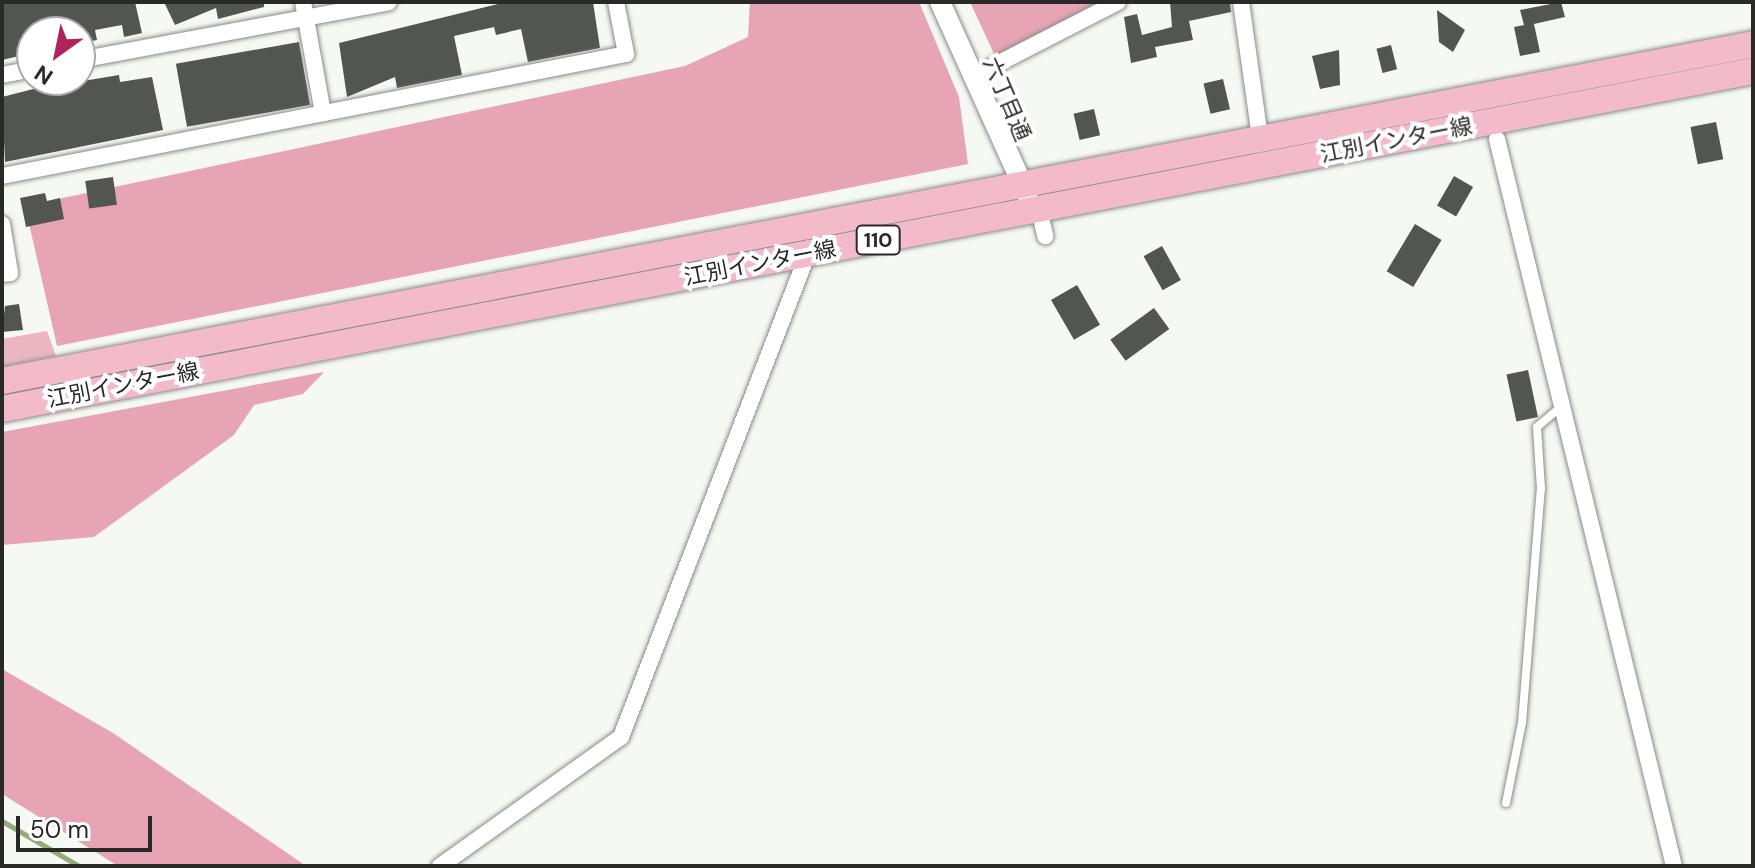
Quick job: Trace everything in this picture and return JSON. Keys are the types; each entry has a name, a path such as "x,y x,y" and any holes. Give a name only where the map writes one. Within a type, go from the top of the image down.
{"main road":[{"name":"江別インター線","path":"2,381 1753,44"},
{"name":"江別インター線","path":"2,409 1753,71"}],"street":[{"path":"96,56 305,9 389,2"},
{"path":"2,176 626,54 616,2"},
{"name":"六丁目通","path":"940,2 1018,185 1039,209"},
{"path":"972,77 1118,2"},
{"path":"1246,3 1260,138"},
{"path":"305,9 323,113"},
{"path":"1497,139 1674,866"},
{"path":"1039,209 1045,236"},
{"path":"440,866 621,737 821,223"},
{"path":"2,224 10,273 2,274"}],"lane":[{"path":"1506,803 1522,723 1541,489 1537,427 1562,406"}],"shaded area":[{"path":"750,2 919,2 959,97 968,164 57,346 25,206 685,66 748,37"},
{"path":"970,2 1099,2 995,56"},
{"path":"47,331 56,356 2,367 2,339"},
{"path":"324,372 303,394 254,405 234,435 94,537 2,545 2,432"},
{"path":"2,669 113,733 306,866 118,866 2,794"}],"building":[{"path":"2,2 135,2 142,33 124,37 122,25 96,30 96,16 16,16 16,57 2,60"},
{"path":"164,2 264,2 264,7 218,19 216,8 175,25"},
{"path":"506,2 593,2 600,48 528,62 521,29 496,35 494,27 454,36 462,75 397,88 395,77 347,97 339,43"},
{"path":"1170,2 1230,2 1231,12 1189,21 1193,40 1155,47 1157,57 1131,63 1124,17 1137,14 1142,35 1172,27"},
{"path":"1561,2 1565,17 1534,24 1540,52 1520,56 1514,27 1524,25 1520,10"},
{"path":"1437,10 1465,30 1453,52 1439,42"},
{"path":"299,42 310,105 187,127 176,64"},
{"path":"1391,45 1397,69 1382,73 1376,49"},
{"path":"1339,50 1340,85 1320,89 1312,56"},
{"path":"119,75 120,82 152,77 163,130 5,162 2,97 16,93 16,96 96,96 96,79"},
{"path":"1223,79 1230,109 1210,114 1204,83"},
{"path":"1094,109 1100,135 1080,140 1074,114"},
{"path":"1716,122 1723,159 1698,164 1690,127"},
{"path":"1454,176 1473,187 1456,216 1437,205"},
{"path":"113,177 117,205 89,209 85,181"},
{"path":"45,193 47,201 60,198 64,219 26,227 20,198"},
{"path":"1415,224 1442,240 1413,287 1387,271"},
{"path":"1162,246 1181,280 1163,290 1144,256"},
{"path":"1077,285 1100,325 1074,340 1051,300"},
{"path":"19,304 23,330 2,332 5,306"},
{"path":"1154,308 1169,329 1126,361 1110,340"},
{"path":"1528,370 1538,417 1516,422 1506,375"}],"waterway":[{"path":"2,821 79,866"}]}
